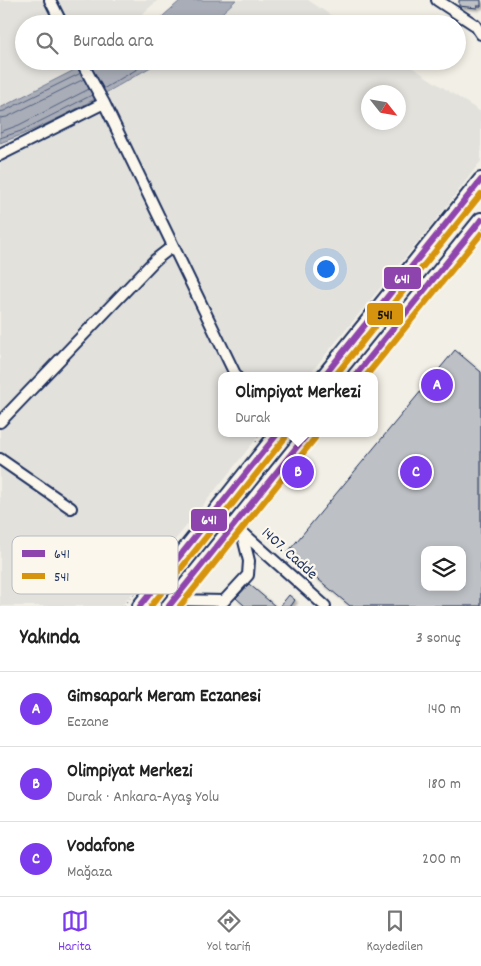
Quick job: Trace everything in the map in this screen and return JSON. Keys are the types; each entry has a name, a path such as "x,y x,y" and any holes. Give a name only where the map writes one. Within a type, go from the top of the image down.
{"highway":[{"path":"327,372 481,180"},
{"path":"358,372 481,220"},
{"path":"178,558 275,437"},
{"path":"171,603 238,529 305,437"},
{"path":"140,606 150,594"}],"street":[{"path":"50,0 58,15"},
{"path":"437,0 460,15"},
{"path":"466,19 475,25 481,34"},
{"path":"86,70 104,103 234,372"},
{"path":"0,154 104,103"},
{"path":"0,422 155,260 173,246"},
{"path":"0,459 70,508"},
{"path":"171,603 224,600 248,575 249,561 238,529"},
{"name":"1407. Cadde","path":"238,529 325,606"}],"shaded area":[{"path":"0,0 158,0 141,15 15,15 15,70 95,70 105,94 146,70 416,70 481,112 481,161 439,216 311,372 218,372 218,437 258,437 178,536 12,536 12,594 132,594 122,606 0,606"},
{"path":"236,0 308,0 330,15 220,15"}],"water":[{"path":"181,0 236,0 220,15 164,15"},
{"path":"74,70 145,70 62,116 0,143 0,108"}],"building":[{"path":"459,0 481,0 481,6 477,6 477,8 459,6"},
{"path":"455,350 481,372 481,606 350,606 287,553"},
{"path":"249,584 275,606 245,606 236,598"},
{"path":"289,595 295,600 291,606 280,606"}],"transit line":[{"name":"641","path":"327,372 481,180"},
{"name":"541","path":"338,372 481,194"},
{"name":"641","path":"358,372 481,220"},
{"name":"541","path":"369,372 481,234"},
{"name":"641","path":"178,558 275,437"},
{"name":"641","path":"169,606 305,437"},
{"name":"541","path":"178,572 285,438"},
{"name":"541","path":"180,606 315,438"},
{"name":"641","path":"140,606 150,594"},
{"name":"541","path":"151,606 161,594"}],"place":[{"name":"Gimsapark Meram Eczanesi","path":"437,385"},
{"name":"Olimpiyat Merkezi","path":"298,472"},
{"name":"Vodafone","path":"416,472"}]}
